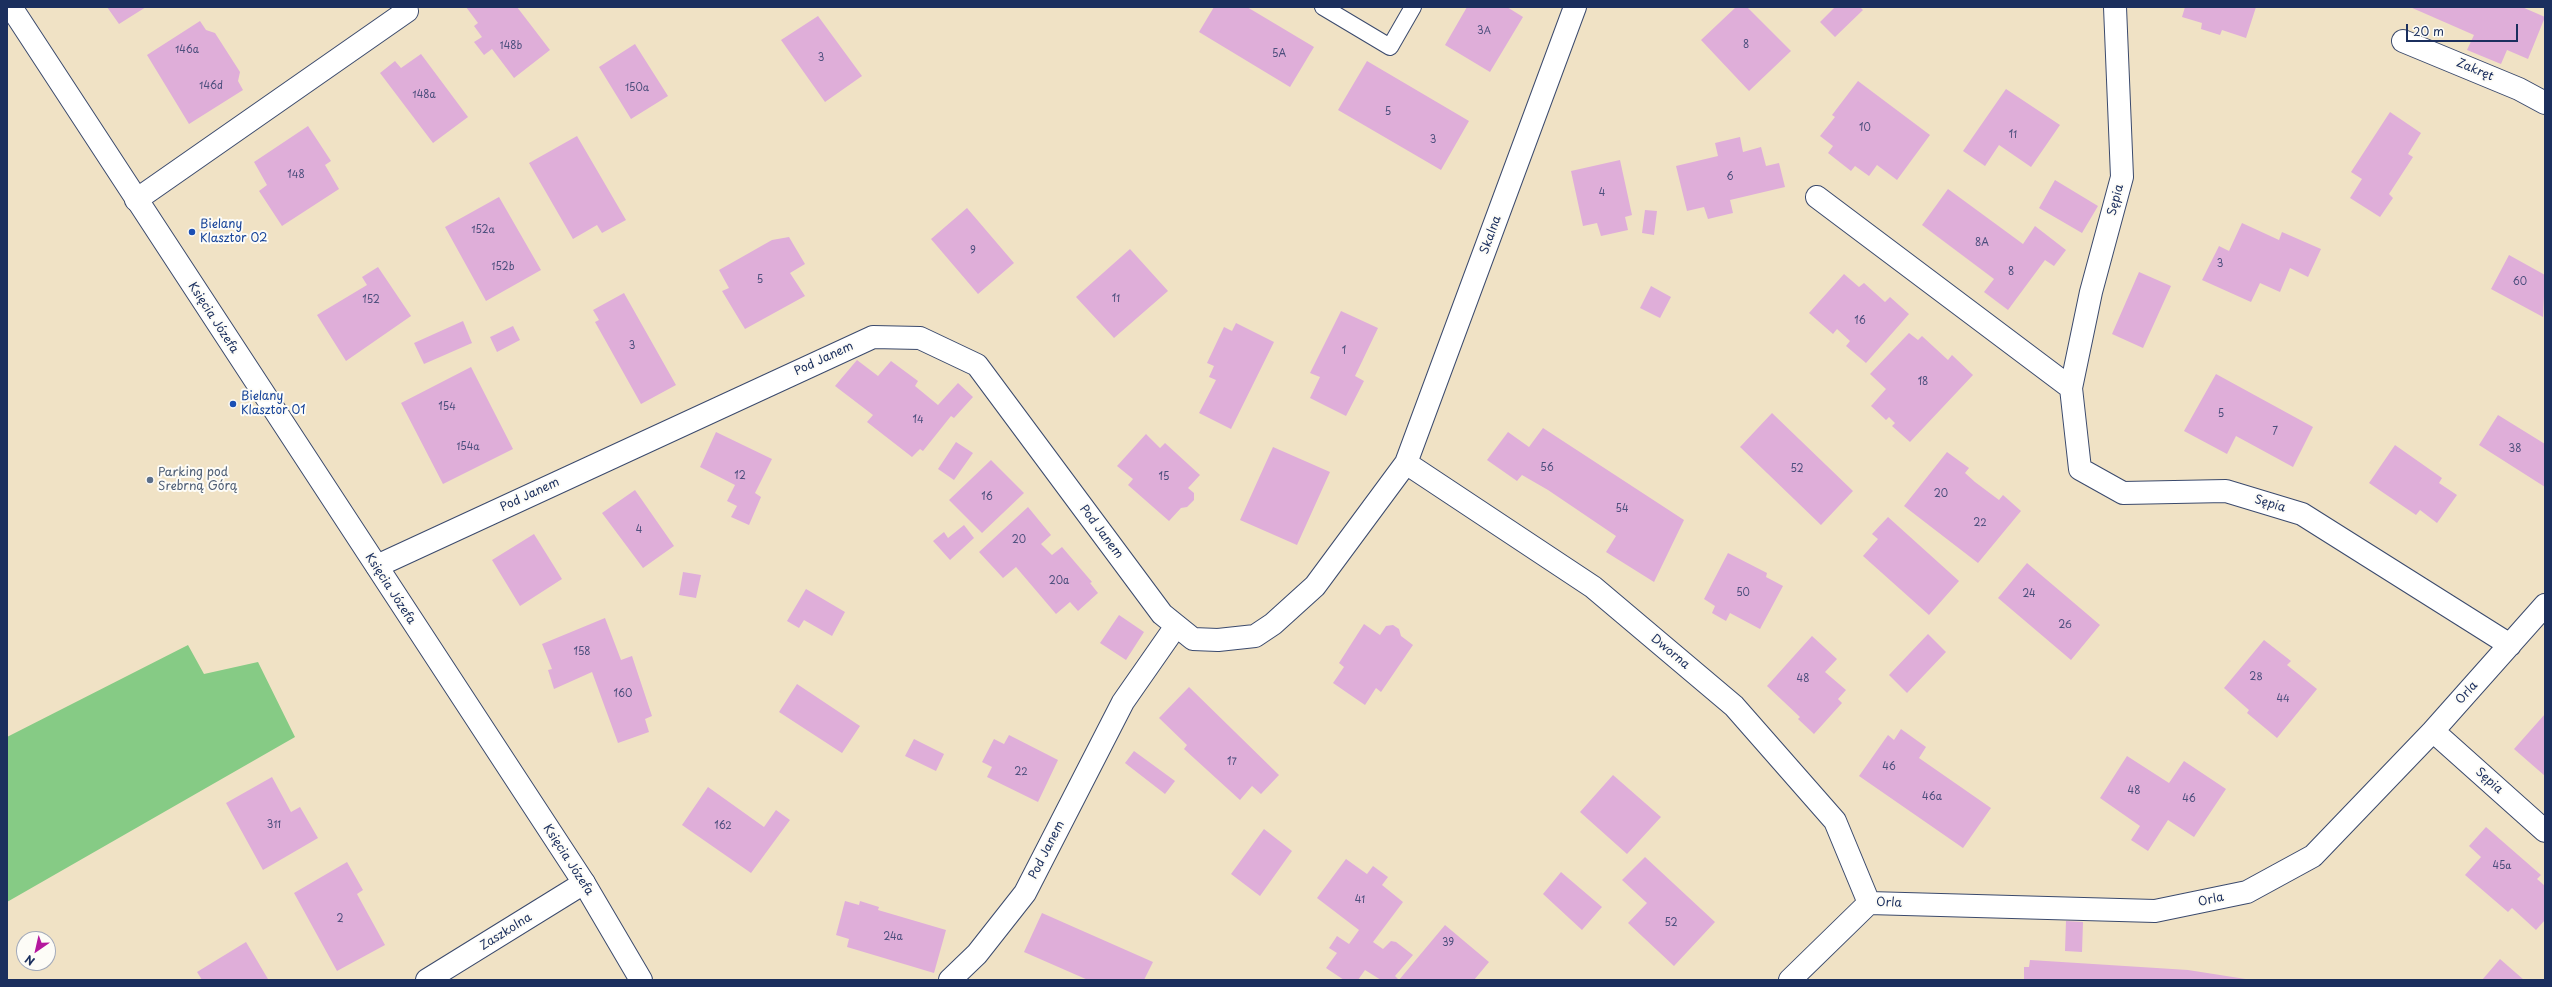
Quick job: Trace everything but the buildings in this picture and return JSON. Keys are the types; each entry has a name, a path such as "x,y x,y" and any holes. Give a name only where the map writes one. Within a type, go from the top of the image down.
{"street":[{"name":"Księcia Józefa","path":"11,7 584,883 641,980"},
{"name":"Skalna","path":"1406,463 1576,7"},
{"name":"Sępia","path":"2115,7 2122,177 2091,292 2071,388 2080,469 2123,493 2226,491 2302,514 2510,645"},
{"path":"136,200 407,11"},
{"name":"Zakręt","path":"2403,41 2519,89 2545,104"},
{"path":"1817,197 2071,388"},
{"name":"Pod Janem","path":"376,566 872,337 920,338 976,365 1162,614 1193,639 1218,640 1255,636 1273,624 1315,586 1406,463"},
{"name":"Dworna","path":"1406,463 1593,587 1734,706 1835,821 1869,903"},
{"name":"Orla","path":"1790,980 1869,903 2155,911 2247,892 2313,856 2433,731 2510,645 2542,615"},
{"name":"Pod Janem","path":"950,980 977,954 1024,893 1123,702 1176,626"},
{"name":"Sępia","path":"2433,731 2545,831"},
{"name":"Zaszkolna","path":"427,980 584,883"}],"lane":[{"path":"1323,7 1390,47 1413,7"}],"green space":[{"path":"188,645 204,674 258,662 295,737 7,902 7,737"}],"place":[{"name":"Bielany Klasztor 02","path":"192,232"},
{"name":"Bielany Klasztor 01","path":"233,404"},
{"name":"Parking pod Srebrną Górą","path":"150,480"}]}
